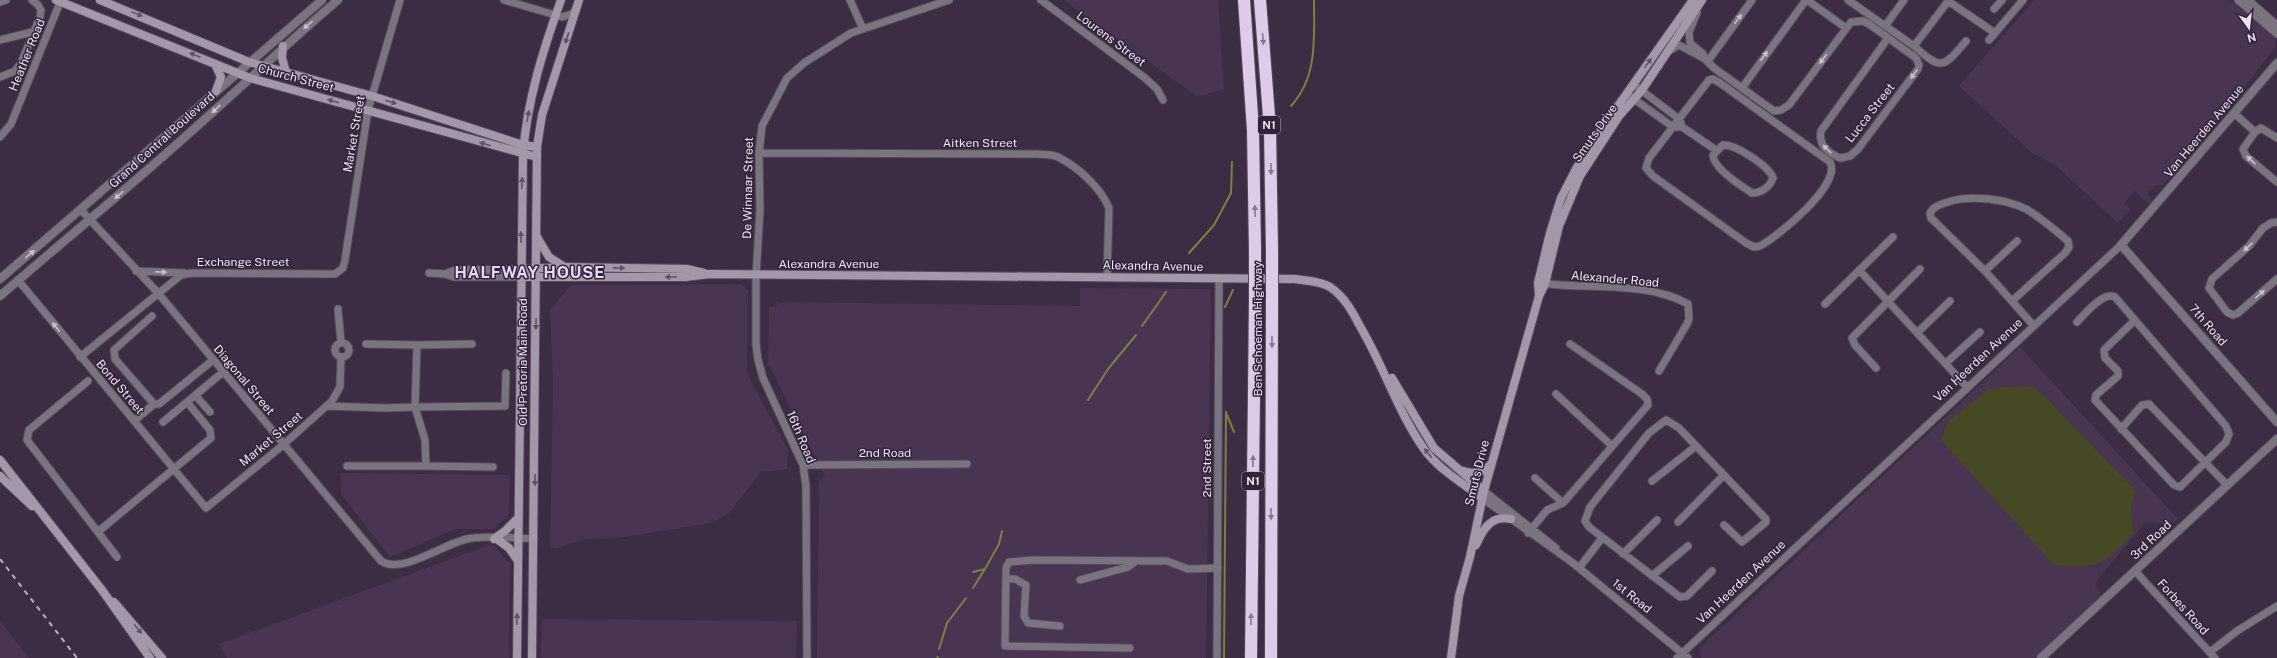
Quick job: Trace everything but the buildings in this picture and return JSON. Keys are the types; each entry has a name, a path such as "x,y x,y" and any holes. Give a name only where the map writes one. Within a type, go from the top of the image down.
{"highway":[{"name":"Ben Schoeman Highway","path":"1244,0 1253,130 1255,250 1251,658"},
{"name":"Ben Schoeman Highway","path":"1260,0 1270,129 1272,251 1271,658"}],"main road":[{"name":"Church Street","path":"100,0 249,62 372,96 523,145 537,147"},
{"name":"Old Pretoria Main Road","path":"517,658 523,145 538,72 561,0"},
{"name":"Old Pretoria Main Road","path":"532,658 537,147 542,115 579,0"},
{"name":"Smuts Drive","path":"1451,658 1459,596 1470,557 1490,465 1539,296 1561,198 1589,148 1693,0"},
{"name":"Smuts Drive","path":"1542,283 1570,194 1594,152 1619,116 1635,100 1660,60 1702,0"},
{"name":"Church Street","path":"59,1 250,78 537,157"},
{"path":"283,46 282,58 286,72"},
{"path":"215,64 221,77 216,91"},
{"path":"536,234 549,256 566,267"},
{"name":"Alexandra Avenue","path":"521,273 566,267 687,269 710,274"},
{"name":"Alexandra Avenue","path":"536,272 685,277 710,274 756,276 1295,279 1320,283 1330,287 1350,307 1426,451 1437,463 1483,495"},
{"path":"1383,367 1392,378 1429,441 1483,495"},
{"path":"0,460 39,512 102,590 150,658"},
{"path":"1456,469 1470,474 1480,473 1490,465"},
{"path":"0,476 39,512"},
{"path":"1470,557 1488,525 1503,517 1511,519"},
{"path":"518,518 496,539 509,548 518,561"},
{"path":"102,590 129,618 162,658"}],"street":[{"path":"0,2 6,0"},
{"path":"0,77 12,73 20,66 41,10 32,0"},
{"name":"Grand Central Boulevard","path":"0,279 81,210 237,72 322,0"},
{"name":"Grand Central Boulevard","path":"0,296 89,221 250,78 283,46 338,0"},
{"name":"Market Street","path":"339,272 345,260 368,110 400,0"},
{"path":"504,0 556,16 565,16 576,10"},
{"path":"850,0 863,29 949,0"},
{"name":"Lourens Street","path":"1041,0 1145,78 1157,89 1163,100"},
{"path":"1683,47 1689,41 1689,32 1702,0"},
{"path":"1706,60 1752,0"},
{"path":"1742,88 1807,0 1846,28"},
{"path":"1848,0 1858,2 1885,26 1914,46 1930,60 1941,64 1950,60 1966,41"},
{"path":"1885,26 1904,0"},
{"path":"1914,46 1948,0 1995,33"},
{"path":"1994,9 2002,0"},
{"path":"1989,40 2023,0"},
{"path":"2238,0 2277,34"},
{"path":"2248,0 2277,25"},
{"name":"Heather Road","path":"0,137 11,124 59,1"},
{"path":"1660,60 1674,47 1679,45 1706,60 1714,68 1772,110 1779,111 1786,108 1851,22 1863,21 1888,38"},
{"name":"De Winnaar Street","path":"756,276 760,210 759,153 763,121 791,73 842,38 863,29"},
{"path":"0,40 32,32"},
{"name":"Lucca Street","path":"1888,38 1916,58 1919,65 1918,69 1858,149 1850,156 1840,158 1824,147 1820,138 1821,131 1888,38"},
{"path":"1689,41 1703,54 1706,60"},
{"name":"Van Heerden Avenue","path":"1677,658 2033,325 2121,245 2235,114 2277,63"},
{"path":"1710,80 1715,80 1830,162 1832,171 1817,198 1801,215 1765,243 1754,247 1746,243 1648,171 1646,164 1649,158 1679,119 1704,85 1710,80"},
{"path":"1633,84 1679,119 1682,127"},
{"path":"1627,93 1673,127 1682,127 1716,150"},
{"path":"2235,114 2255,132"},
{"path":"2277,138 2263,128 2255,132 2244,146 2244,152 2250,160 2277,182"},
{"path":"1723,145 1733,146 1771,173 1772,180 1761,191 1752,193 1717,166 1713,157 1716,150 1723,145"},
{"name":"Aitken Street","path":"759,153 1036,154 1058,157 1073,166 1097,188 1105,199 1109,208 1107,277"},
{"path":"2012,301 2064,253 2069,247 2068,241 2024,208 1997,201 1969,197 1933,208 1930,214 1931,218 1985,271 2033,325"},
{"name":"Diagonal Street","path":"81,210 89,221 158,293 376,557 387,565 403,564 468,538 496,539"},
{"path":"2277,223 2271,223 2263,228 2249,246 2212,279 2208,288 2227,312 2232,315 2238,313 2277,279"},
{"path":"1825,304 1893,237"},
{"path":"1985,271 2017,241"},
{"name":"7th Road","path":"2121,245 2277,422"},
{"path":"1876,368 1855,345 1852,338 1887,300 1920,269"},
{"name":"Alexandra Avenue","path":"429,273 445,274 455,270 521,273"},
{"path":"1859,270 1967,387"},
{"path":"136,271 186,273"},
{"name":"Exchange Street","path":"80,357 176,278 186,273 339,272"},
{"name":"16th Road","path":"756,276 756,344 758,360 763,378 803,465 806,486 807,658"},
{"name":"2nd Street","path":"1217,658 1219,279"},
{"name":"Bond Street","path":"18,280 206,508"},
{"name":"Alexander Road","path":"1542,283 1650,291 1669,295 1688,304 1689,319 1687,324 1659,371"},
{"path":"2077,322 2103,298 2110,295 2115,297 2226,426 2229,434 2226,442 2183,485 2177,486 2120,429 2099,406 2095,397 2118,376 2118,371 2104,357 2105,349 2134,320"},
{"path":"1917,333 1950,301"},
{"path":"338,308 341,343"},
{"path":"152,316 114,350 114,354 115,359 154,404"},
{"path":"1946,363 1980,332"},
{"path":"341,343 346,345 349,350 347,355 342,358 337,355 335,351 336,346 341,343"},
{"path":"366,344 472,344"},
{"path":"1530,530 1547,510 1563,503 1647,407 1647,399 1570,344"},
{"path":"417,345 416,407 425,440 426,466"},
{"name":"Market Street","path":"206,508 327,406 339,392 342,358"},
{"path":"134,421 154,404 159,404 212,360"},
{"path":"164,422 223,372"},
{"path":"327,406 386,408 505,406 506,374"},
{"path":"88,381 29,430 27,434 28,440 99,531 117,557"},
{"path":"1556,394 1612,446"},
{"path":"196,395 210,412"},
{"path":"99,531 211,438 212,434 187,402"},
{"path":"2120,429 2142,405 2147,403 2206,461 2227,485"},
{"path":"1712,571 1689,594 1682,597 1602,538 1585,521 1587,510 1653,429 1661,423 1669,421 1679,428 1766,521 1742,542 1724,525"},
{"name":"3rd Road","path":"2043,657 2277,440"},
{"path":"1652,481 1696,446"},
{"name":"2nd Road","path":"803,465 967,464"},
{"path":"347,466 493,467"},
{"path":"1678,522 1724,475"},
{"path":"1535,478 1563,503"},
{"name":"1st Road","path":"1483,495 1511,519 1530,530"},
{"name":"1st Road","path":"1483,495 1579,568 1688,658"},
{"path":"1623,554 1657,520"},
{"path":"1579,568 1602,538"},
{"path":"496,539 534,539"},
{"path":"1652,576 1688,546"},
{"path":"1130,648 1005,646 1006,568 1012,561 1167,561 1188,569 1218,568"},
{"path":"1080,580 1128,567 1136,561"},
{"name":"Forbes Road","path":"2135,571 2212,655"},
{"path":"1006,579 1014,579 1026,585 1024,616 1028,623 1060,626"},
{"path":"2212,655 2236,631 2277,606"}],"shaded area":[{"path":"1063,0 1218,0 1224,89 1198,97"},
{"path":"2034,0 2230,0 2275,39 2276,44 2274,49 2230,105 2175,171 2162,185 2156,185 2147,194 2155,204 2152,207 2134,191 2124,204 2131,210 2118,223 2054,164 2032,153 1959,86"},
{"path":"742,284 748,291 747,374 788,450 787,469 761,472 729,513 718,520 705,524 618,538 584,539 557,548 550,548 553,384 550,310 571,285"},
{"path":"1080,288 1211,289 1206,658 817,658 819,481 825,476 768,363 769,308 785,302 1080,306"},
{"path":"2020,347 2178,519 2174,523 2145,523 2098,579 2095,585 2104,600 2034,658 1702,658 1700,656 1700,648"},
{"path":"341,473 510,475 509,514 494,529 455,529 390,557 341,494"},
{"path":"492,544 510,564 509,658 227,658 219,644"},
{"path":"542,619 797,621 796,658 541,658"},
{"path":"0,621 6,629 29,658 0,658"}],"green space":[{"path":"2018,386 2033,387 2042,394 2135,490 2131,508 2134,533 2107,558 2100,562 2082,566 2054,565 1941,440 1948,421 1989,389"}],"waterway":[{"path":"1291,106 1300,95 1306,82 1313,56 1314,0"},
{"path":"1189,253 1214,225 1231,193 1232,162"},
{"path":"1225,307 1233,290"},
{"path":"1142,326 1166,292"},
{"path":"1088,400 1108,369 1136,335"},
{"path":"1224,658 1226,412"},
{"path":"1227,415 1234,432"},
{"path":"973,572 985,569 999,544 1002,531"},
{"path":"973,588 985,569"},
{"path":"939,649 947,623 966,598"}],"railway":[{"path":"0,559 77,658"}],"district":[{"name":"HALFWAY HOUSE","path":"530,272"}]}
